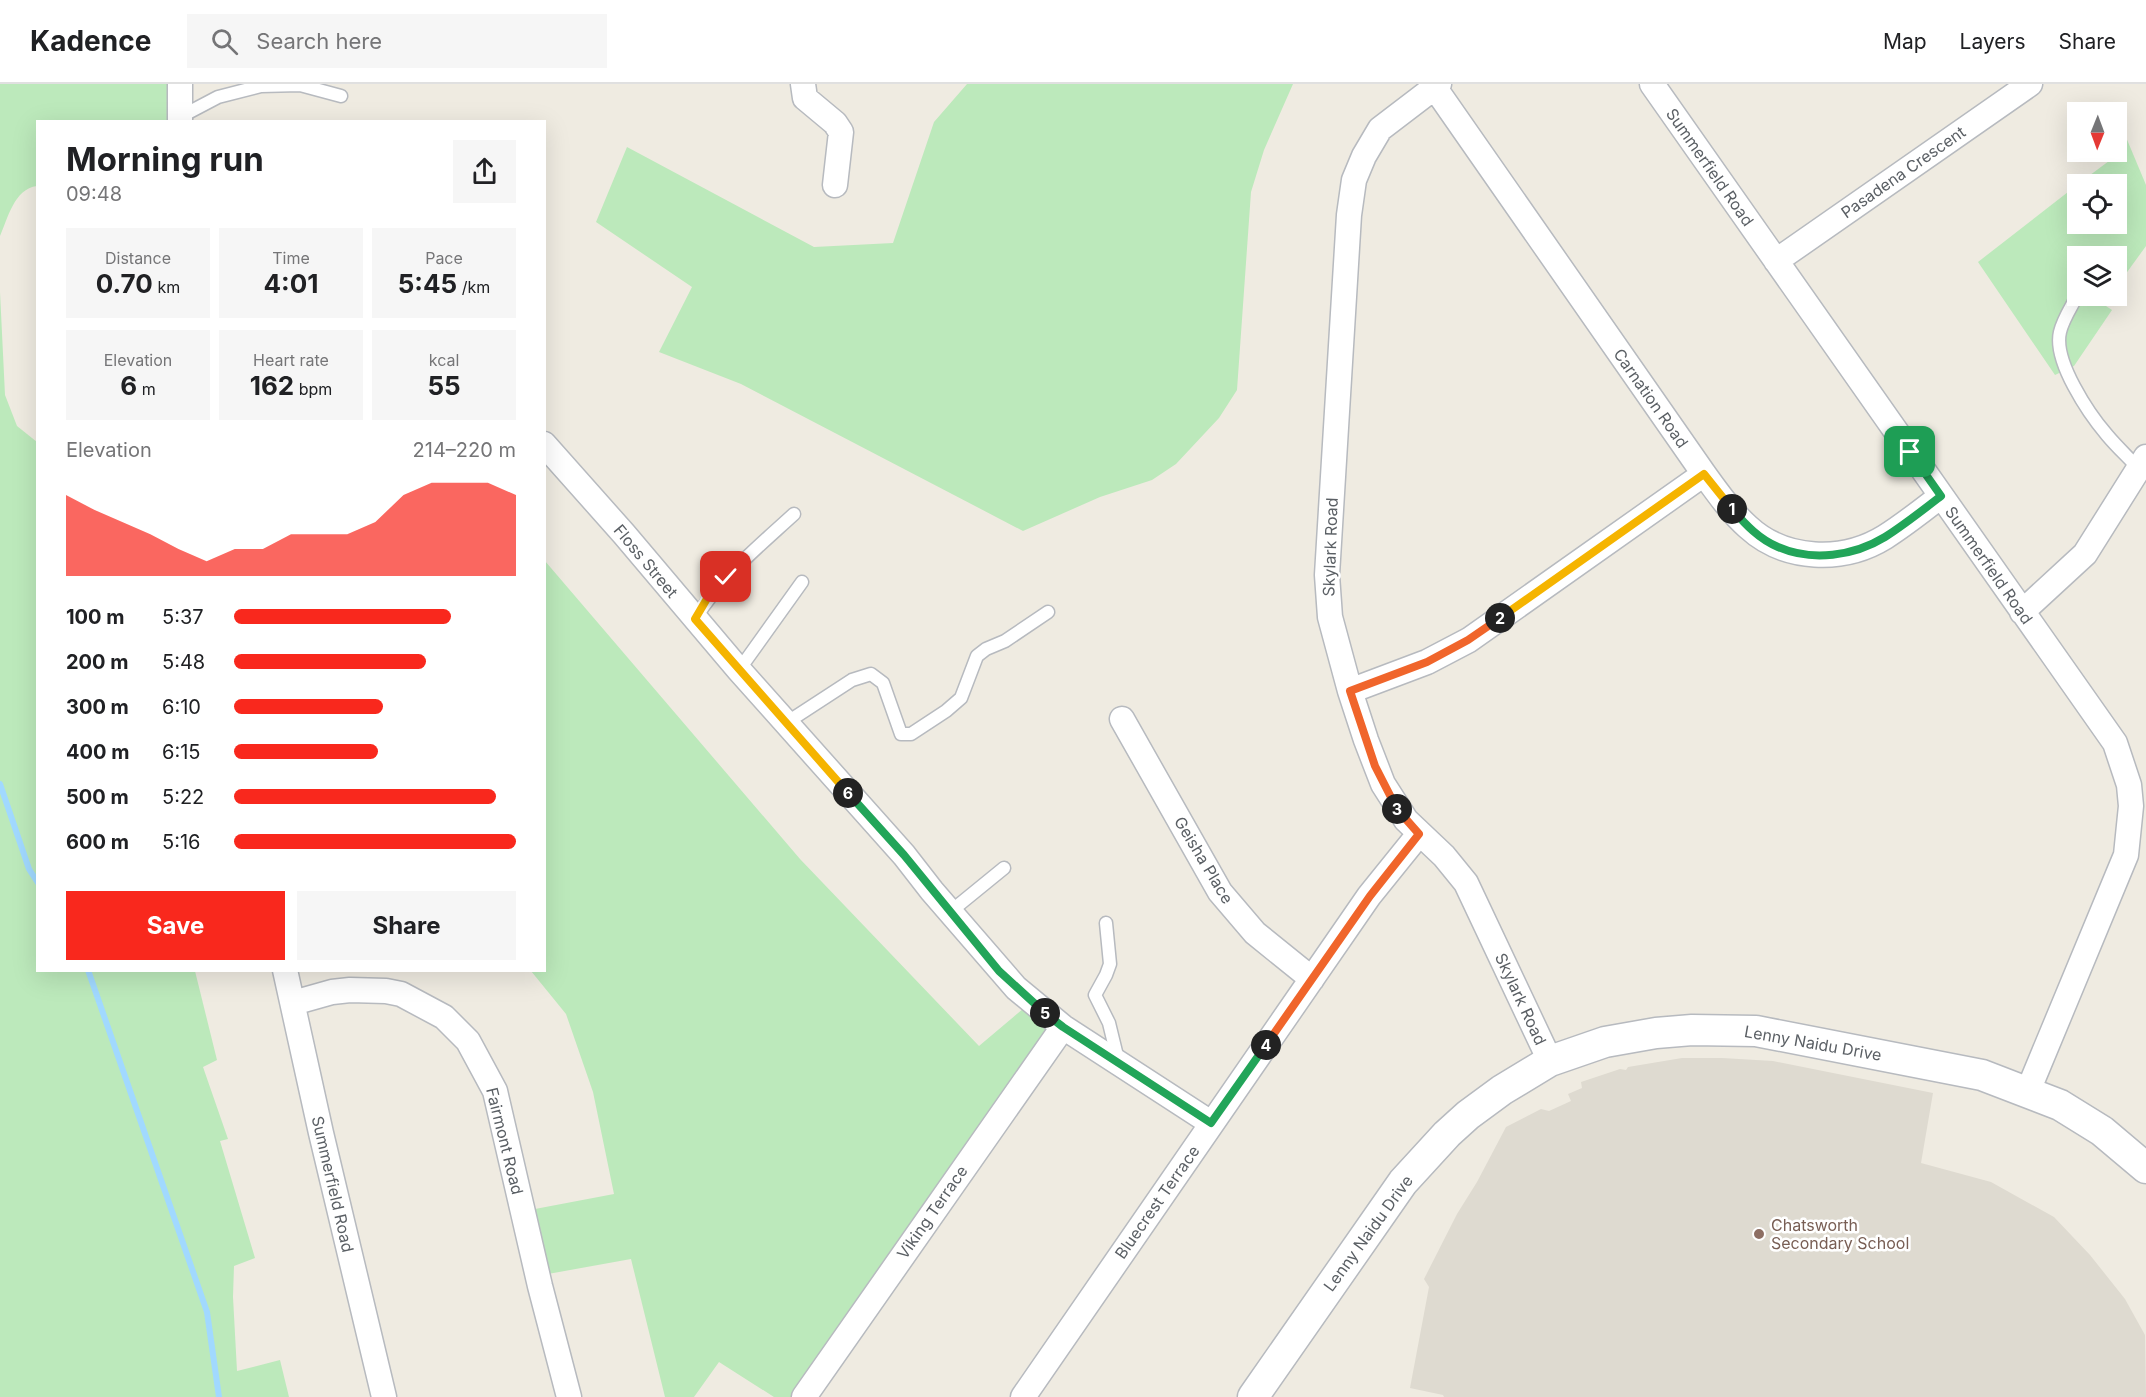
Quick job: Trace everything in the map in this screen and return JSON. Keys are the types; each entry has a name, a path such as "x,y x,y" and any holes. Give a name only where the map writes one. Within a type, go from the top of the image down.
{"street":[{"path":"180,84 180,119"},
{"path":"803,84 805,98 835,123 840,132 835,185"},
{"name":"Summerfield Road","path":"1652,84 2115,743 2129,785 2131,806 2126,855 2028,1091"},
{"name":"Pasadena Crescent","path":"1776,261 2030,84"},
{"name":"Carnation Road","path":"1437,86 1704,474 1748,527 1780,548 1811,555 1831,555 1865,547 1884,537 1941,496"},
{"name":"Skylark Road","path":"1437,86 1380,129 1354,180 1327,575 1330,617 1350,691 1383,784 1398,810 1419,834 1444,856 1466,883 1550,1061"},
{"name":"Floss Street","path":"546,446 739,670 904,855 1016,988 1063,1027 1211,1123"},
{"path":"2022,612 2085,554 2143,463"},
{"path":"1350,691 1427,662 1468,640 1704,474"},
{"name":"Geisha Place","path":"1122,719 1220,892 1255,933 1312,979"},
{"name":"Bluecrest Terrace","path":"1023,1397 1370,896 1419,834"},
{"name":"Summerfield Road","path":"285,972 384,1397"},
{"name":"Fairmont Road","path":"293,1003 332,992 350,990 401,994 444,1017 468,1041 495,1090 540,1286 569,1397"},
{"name":"Viking Terrace","path":"804,1397 1063,1027"},
{"name":"Lenny Naidu Drive","path":"1253,1397 1403,1182 1468,1115 1502,1090 1550,1061 1605,1042 1629,1036 1692,1030 1756,1031 1930,1063 1982,1075 2060,1105 2102,1131 2146,1167"}],"lane":[{"path":"180,119 218,97 261,86 300,85 341,96"},
{"path":"2072,306 2060,332 2060,347 2075,387 2107,436 2143,463"},
{"path":"695,619 708,597 726,577 794,514"},
{"path":"739,670 802,582"},
{"path":"786,723 852,680 871,674 883,683 901,734 911,734 961,698 977,656 986,649 1005,641 1048,612"},
{"path":"950,912 1004,868"},
{"path":"1106,923 1110,964 1095,995 1109,1023 1119,1064"}],"shaded area":[{"name":"Chatsworth Secondary School","path":"1682,1058 1773,1061 1933,1093 1921,1163 1991,1182 2054,1217 2090,1255 2125,1299 2145,1335 2146,1397 1444,1397 1410,1388 1429,1287 1424,1279 1457,1214 1506,1127 1541,1109 1549,1111 1571,1101 1568,1094 1582,1088 1581,1082 1620,1069 1626,1070 1628,1067"}],"green space":[{"path":"0,84 178,84 177,120 36,120 36,186 29,188 17,198 0,236"},
{"path":"967,84 1293,84 1264,150 1251,192 1237,390 1219,418 1176,464 1152,480 1100,497 1023,531 741,384 659,352 692,287 596,222 627,147 814,247 893,243 934,122"},
{"path":"2127,140 2146,185 2146,246 2127,272 2127,246 2067,246 2067,306 2106,306 2112,310 2074,366 2055,375 1978,262 2067,193 2067,234 2127,234 2127,174 2091,174 2108,162 2127,162"},
{"path":"0,292 5,395 17,426 36,441 36,972 195,972 217,1060 203,1067 228,1139 220,1141 255,1258 234,1266 233,1297 237,1371 280,1360 289,1397 0,1397"},
{"path":"546,562 800,859 979,1046 1030,1003 1062,1027 802,1397 774,1397 719,1362 694,1397 665,1397 631,1259 548,1274 535,1209 614,1194 593,1092 566,1014 532,972 546,972"}],"waterway":[{"path":"0,784 29,869 36,880"},
{"path":"89,972 207,1312 219,1397"}],"place":[{"name":"Chatsworth Secondary School","path":"1759,1234"}],"route":[{"path":"726,577 708,597 695,619 904,855 999,971 1063,1027 1211,1123 1370,896 1419,834 1398,810 1383,784 1350,691 1427,662 1468,640 1704,474 1748,527 1780,548 1811,555 1831,555 1865,547 1884,537 1941,496 1910,452"}]}
